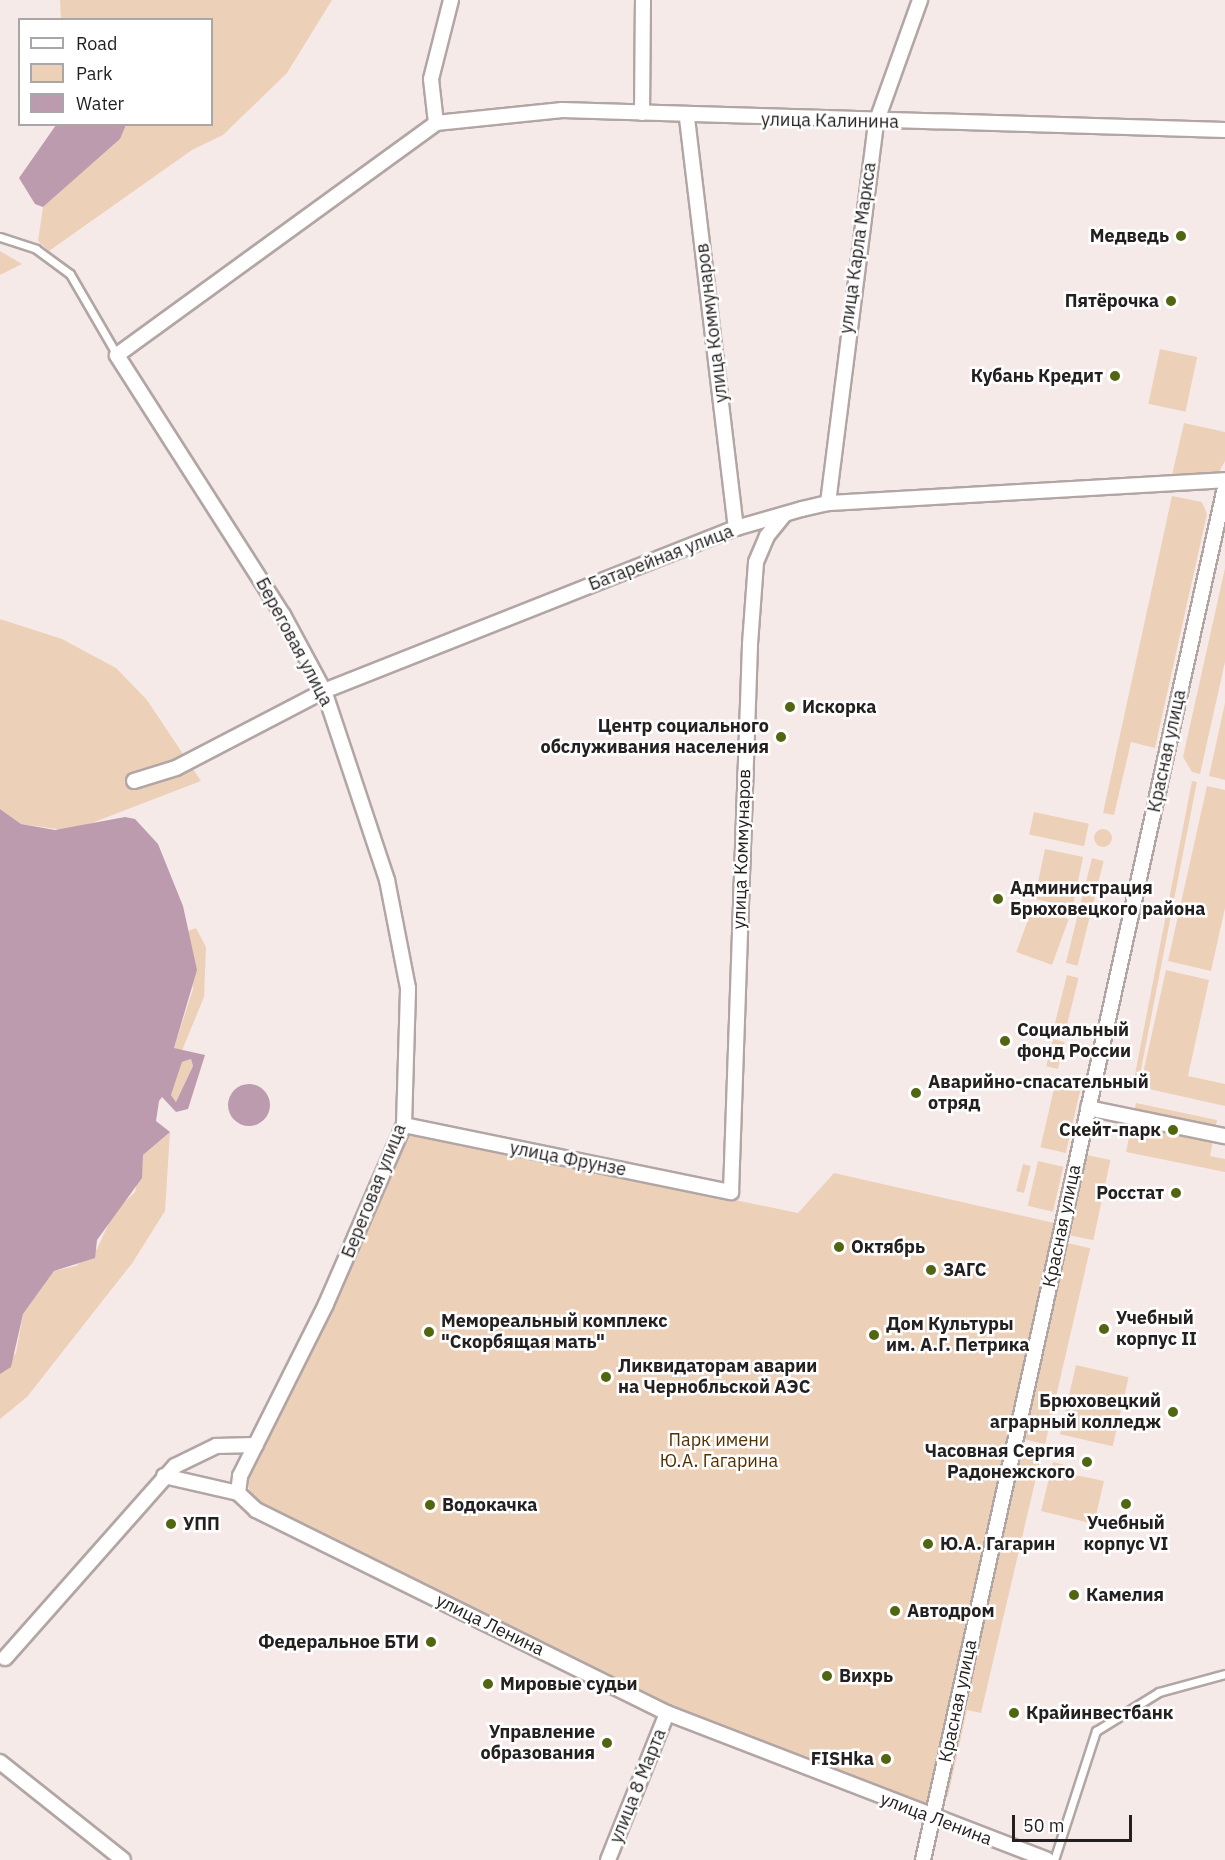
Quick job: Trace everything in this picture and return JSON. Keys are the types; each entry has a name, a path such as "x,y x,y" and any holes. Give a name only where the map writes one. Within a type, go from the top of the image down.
{"street":[{"path":"117,355 436,123 431,79 452,0"},
{"path":"642,112 644,0"},
{"name":"улица Карла Маркса","path":"828,503 876,123 920,0"},
{"name":"улица Калинина","path":"436,123 500,113 642,112 687,118 1225,130"},
{"name":"улица Коммунаров","path":"687,118 736,528"},
{"name":"Береговая улица","path":"117,355 283,615 324,691 387,880 402,942 410,1020 404,1125 326,1305 256,1445 238,1492"},
{"name":"Батарейная улица","path":"134,781 176,768 324,691 736,528 784,514 828,503 1225,480"},
{"name":"Красная улица","path":"923,1860 1225,486"},
{"name":"улица Коммунаров","path":"731,1192 755,574 761,546 784,514"},
{"path":"1088,1108 1225,1136"},
{"name":"улица Фрунзе","path":"404,1125 731,1192"},
{"path":"4,1658 164,1476 199,1451 256,1445"},
{"name":"улица Ленина","path":"164,1476 238,1492 256,1510 668,1713 932,1819 1047,1860"},
{"name":"улица 8 Марта","path":"608,1860 668,1713"},
{"path":"0,1762 123,1860"}],"lane":[{"path":"0,237 36,249 70,274 117,355"},
{"path":"1054,1860 1088,1743 1100,1728 1159,1692 1225,1674"}],"green space":[{"path":"60,0 332,0 287,73 223,135 192,150 49,251 38,241 43,207 120,139 126,126 213,126 213,18 61,18"},
{"path":"0,251 22,264 0,275"},
{"path":"1160,349 1197,357 1186,412 1148,404"},
{"path":"1184,423 1225,432 1225,461 1219,472 1172,475"},
{"path":"1172,496 1202,502 1207,514 1155,748 1131,742 1114,815 1103,813"},
{"path":"1225,568 1225,662 1200,774 1192,772 1183,757"},
{"path":"0,619 62,639 116,668 147,700 201,781 71,831 21,824 0,809"},
{"path":"1225,703 1225,780 1209,776"},
{"path":"1192,781 1197,782 1138,1086 1133,1085"},
{"path":"1207,786 1225,790 1225,908 1211,971 1168,961"},
{"path":"1034,812 1089,824 1084,846 1029,834"},
{"path":"1103,829 1109,832 1112,838 1109,844 1103,847 1097,844 1094,838 1097,832"},
{"path":"1045,849 1083,857 1073,907 1034,899"},
{"path":"1092,858 1104,861 1078,966 1066,963"},
{"path":"1033,906 1069,919 1052,965 1016,952"},
{"path":"196,928 206,947 204,997 181,1053 174,1048 193,989 188,931"},
{"path":"1166,970 1209,980 1188,1076 1225,1084 1225,1106 1140,1087"},
{"path":"1067,975 1079,978 1065,1032 1053,1029"},
{"path":"1053,1039 1065,1042 1058,1069 1046,1066"},
{"path":"191,1059 193,1066 176,1102 171,1095 182,1062"},
{"path":"1056,1080 1081,1086 1066,1153 1040,1147"},
{"name":"Скейт-парк","path":"1136,1103 1217,1120 1210,1156 1225,1159 1225,1172 1126,1152"},
{"path":"170,1132 165,1211 133,1262 27,1397 0,1419 0,1374 16,1353 23,1314 54,1271 76,1266 97,1249 114,1212 135,1192 143,1155"},
{"name":"Парк имени Ю.А. Гагарина","path":"410,1133 798,1213 834,1173 1054,1223 926,1810 670,1706 252,1498 246,1480"},
{"path":"1082,1154 1110,1160 1093,1240 1065,1234"},
{"path":"1038,1161 1063,1167 1053,1212 1028,1206"},
{"path":"1023,1164 1031,1166 1024,1193 1016,1191"},
{"path":"1063,1242 1090,1248 1045,1444 1018,1438"},
{"path":"1076,1365 1129,1377 1113,1446 1060,1434"},
{"path":"1018,1446 1042,1452 981,1713 967,1710 948,1796 942,1795"},
{"path":"1053,1462 1068,1466 1066,1473 1104,1481 1094,1524 1041,1511"}],"water":[{"path":"55,126 126,126 120,139 43,207 35,204 19,178"},
{"path":"0,809 21,824 55,830 125,817 135,819 158,844 183,906 197,970 174,1048 205,1055 188,1109 176,1112 162,1097 159,1101 156,1121 170,1132 143,1155 142,1178 97,1240 95,1258 54,1271 23,1314 11,1367 0,1374","holes":["191,1059 193,1066 176,1102 171,1095 182,1062"]},
{"path":"249,1084 257,1085 264,1090 269,1097 269,1113 264,1120 257,1125 249,1126 241,1125 234,1120 229,1113 228,1105 229,1097 234,1090 241,1085"}],"place":[{"name":"Медведь","path":"1181,236"},
{"name":"Пятёрочка","path":"1171,301"},
{"name":"Кубань Кредит","path":"1115,376"},
{"name":"Искорка","path":"790,707"},
{"name":"Центр социального обслуживания населения","path":"781,737"},
{"name":"Администрация Брюховецкого района","path":"998,899"},
{"name":"Социальный фонд России","path":"1005,1041"},
{"name":"Аварийно-спасательный отряд","path":"916,1093"},
{"name":"Скейт-парк","path":"1173,1130"},
{"name":"Росстат","path":"1176,1193"},
{"name":"Октябрь","path":"839,1247"},
{"name":"ЗАГС","path":"931,1270"},
{"name":"Учебный корпус II","path":"1104,1329"},
{"name":"Мемореальный комплекс \"Cкорбящая мать\"","path":"429,1332"},
{"name":"Дом Культуры им. А.Г. Петрика","path":"874,1335"},
{"name":"Ликвидаторам аварии на Чернобльской АЭС","path":"606,1377"},
{"name":"Брюховецкий аграрный колледж","path":"1173,1412"},
{"name":"Часовная Сергия Радонежского","path":"1087,1462"},
{"name":"Учебный корпус VI","path":"1126,1504"},
{"name":"Водокачка","path":"430,1505"},
{"name":"УПП","path":"171,1524"},
{"name":"Ю.А. Гагарин","path":"928,1544"},
{"name":"Камелия","path":"1074,1595"},
{"name":"Автодром","path":"895,1611"},
{"name":"Федеральное БТИ","path":"431,1642"},
{"name":"Вихрь","path":"827,1676"},
{"name":"Мировые судьи","path":"488,1684"},
{"name":"Крайинвестбанк","path":"1014,1713"},
{"name":"Управление образования","path":"607,1743"},
{"name":"FISHka","path":"886,1759"}]}
